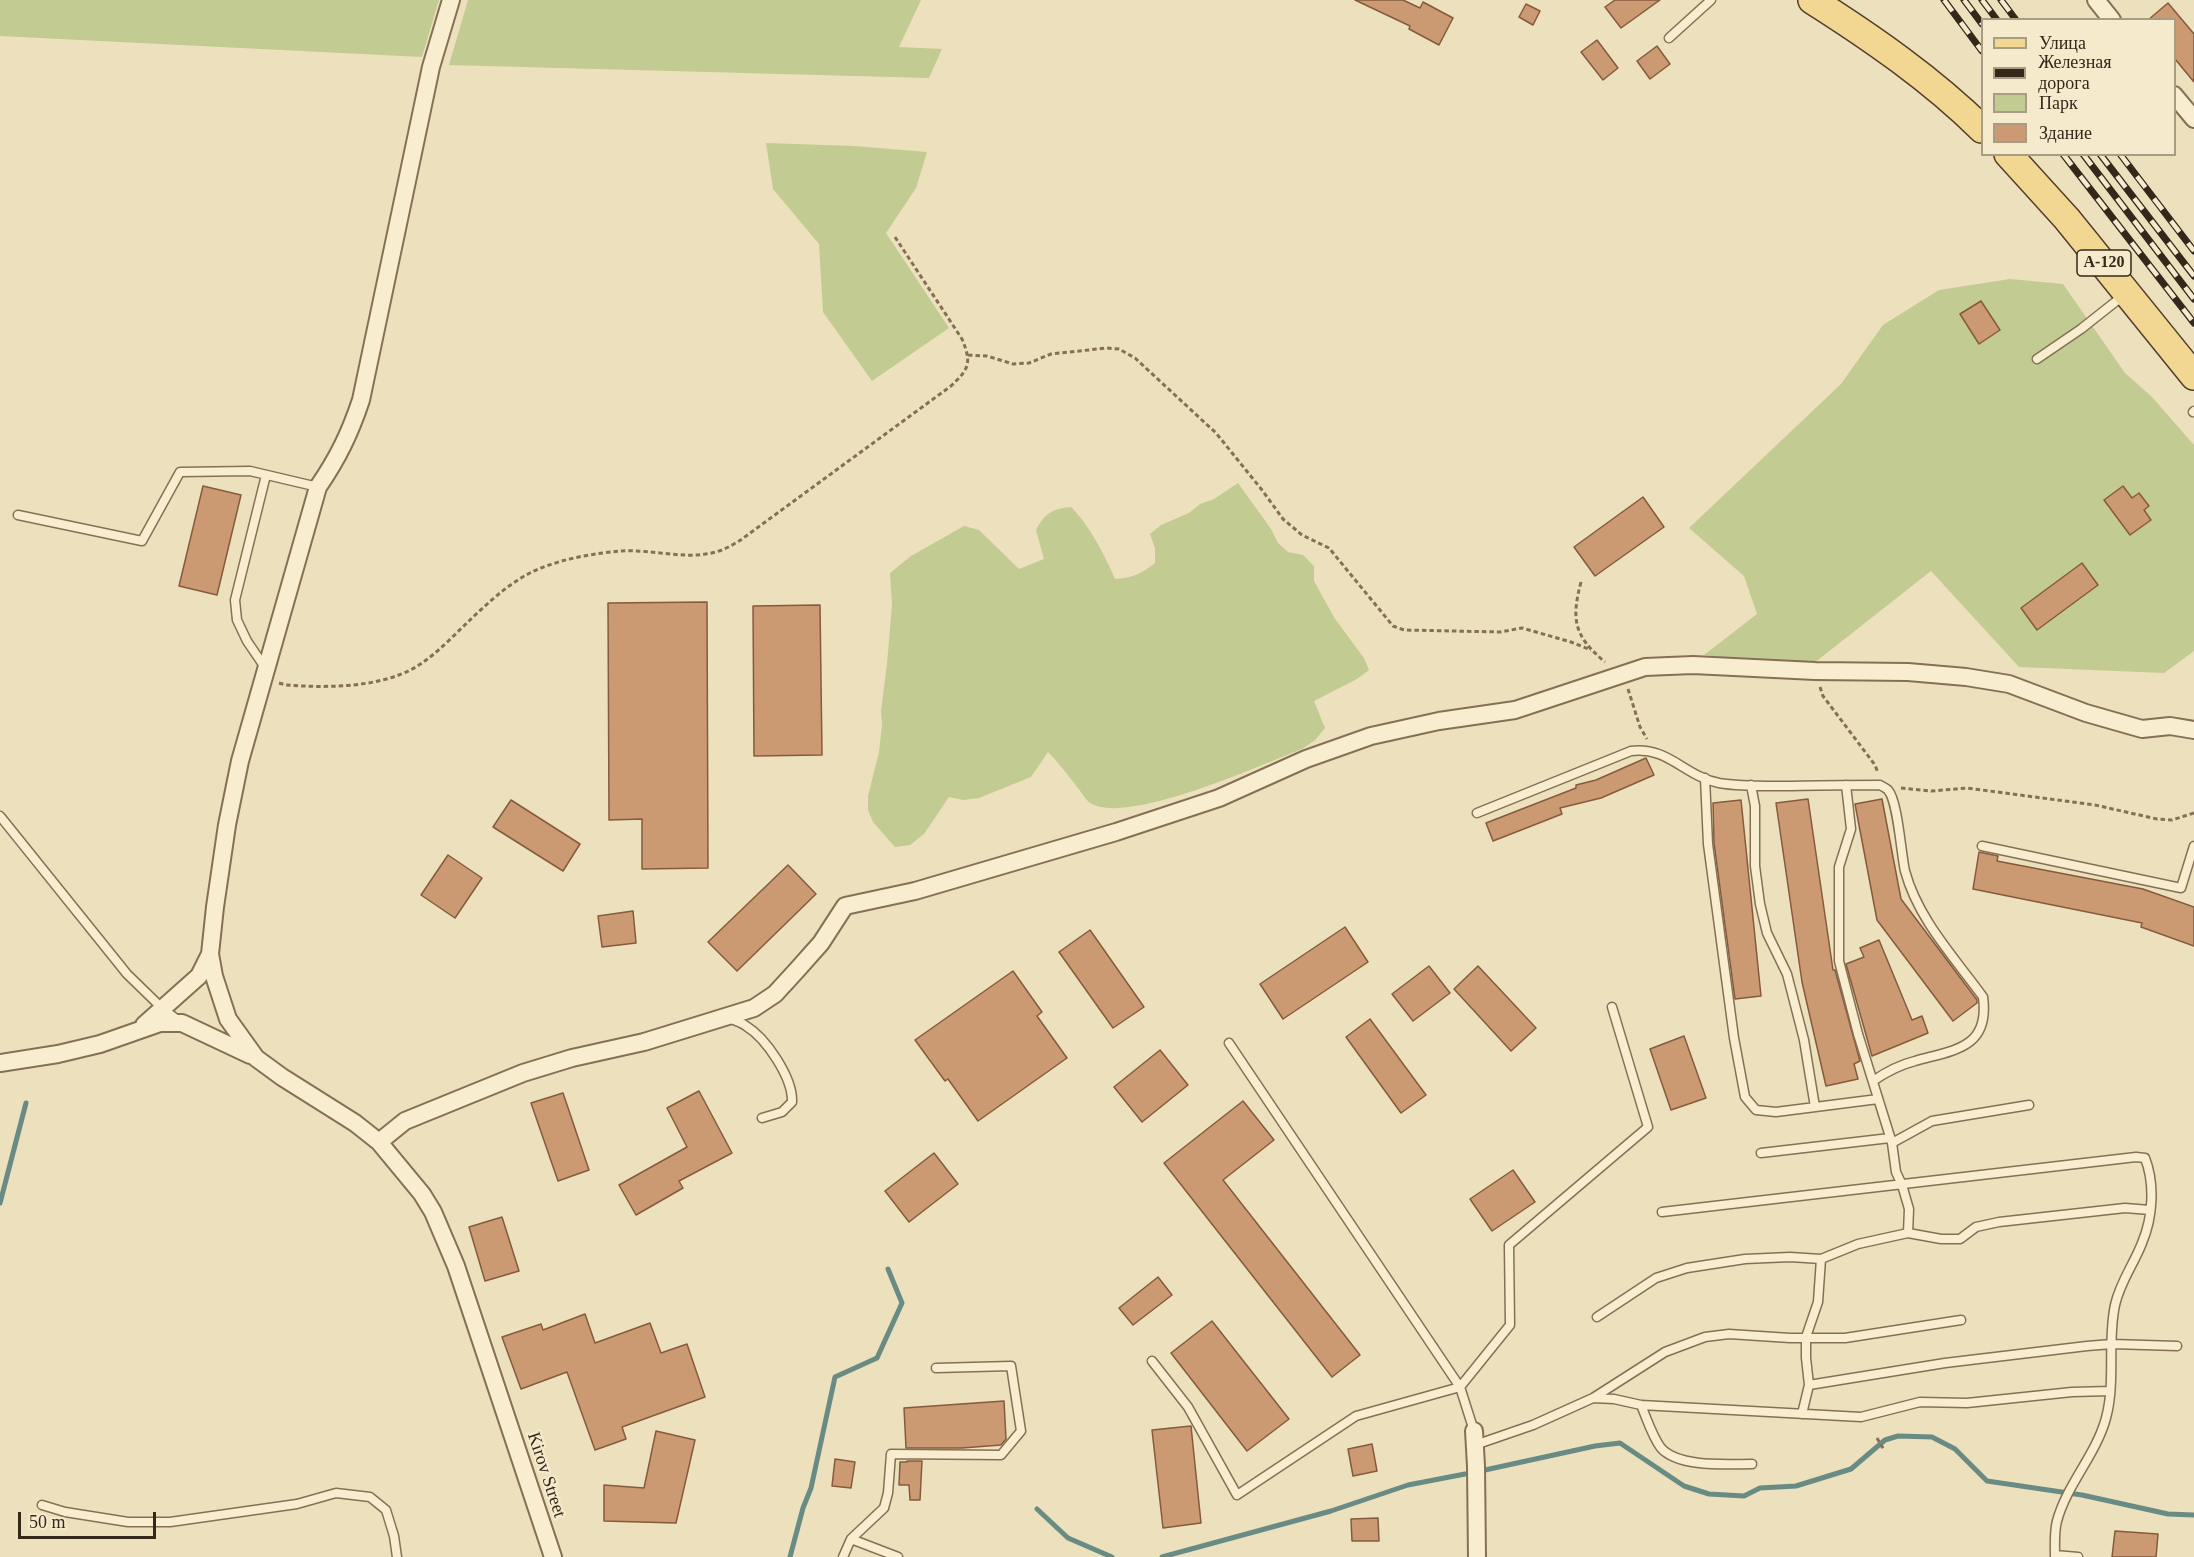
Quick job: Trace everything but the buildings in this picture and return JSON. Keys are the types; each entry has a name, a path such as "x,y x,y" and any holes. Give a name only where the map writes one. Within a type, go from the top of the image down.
{"main road":[{"path":"1812,0 1861,31 1921,76 1981,127"},
{"name":"А-120","path":"2010,156 2067,219 2194,376"}],"street":[{"path":"141,1028 199,976 210,954 227,825 240,761 318,487 337,459 361,400 431,66 451,0"},
{"path":"2096,0 2110,18"},
{"path":"2176,96 2194,119"},
{"path":"379,1142 405,1120 524,1073 572,1058 644,1042 754,1008 774,994 821,943 845,906 915,891 1116,832 1220,798 1306,759 1371,736 1439,721 1515,710 1645,667 1693,665 1966,676 2009,684 2086,713 2142,729 2170,726 2194,730"},
{"path":"210,954 219,995 228,1019 256,1058"},
{"path":"0,1063 58,1054 100,1044 160,1023 182,1023 256,1058"},
{"name":"Kirov Street","path":"256,1058 379,1142 422,1194 444,1235 553,1557"},
{"path":"1475,1438 1477,1557"}],"lane":[{"path":"1668,38 1711,0"},
{"path":"2037,359 2081,330 2128,292"},
{"path":"18,515 142,541 180,472 250,471 318,487"},
{"path":"264,674 237,620 235,600 266,475"},
{"path":"1477,813 1631,751 1646,749 1664,755 1705,778 1719,783 1880,785 1889,791 1894,803 1903,860 1912,893 1928,921 1983,997 1984,1007 1979,1032 1960,1049 1896,1067 1873,1081"},
{"path":"1705,778 1708,844 1714,893 1734,1038 1745,1096 1749,1104 1756,1110 1776,1112 1878,1099"},
{"path":"1750,785 1755,806 1755,866 1760,904 1767,933 1786,974 1804,1040 1815,1107"},
{"path":"1846,785 1851,829 1839,867 1839,961 1858,1034 1891,1140 1896,1172 1909,1209 1908,1233"},
{"path":"0,816 127,974 163,1010 182,1023"},
{"path":"1982,846 2181,888 2194,846"},
{"path":"1152,1362 1188,1407 1237,1495 1356,1416 1460,1387 1510,1325 1509,1245 1648,1127 1612,1007"},
{"path":"728,1017 747,1026 766,1044 793,1092 792,1102 782,1112 762,1118"},
{"path":"1229,1043 1460,1387 1475,1438 1533,1425 1593,1398 1665,1352 1705,1337 1729,1334 1790,1338 1845,1338 1961,1320"},
{"path":"1761,1153 1891,1140 1932,1121 2029,1105"},
{"path":"1662,1212 2136,1157 2145,1158 2149,1170 2149,1223 2115,1305 2110,1391 2106,1418 2099,1437 2064,1500 2056,1523 2055,1556 2078,1557"},
{"path":"1597,1317 1656,1278 1687,1268 1745,1259 1790,1257 1821,1259 1858,1244 1908,1233 1941,1239 1960,1239 1976,1227 1999,1222 2125,1208 2150,1209"},
{"path":"1802,1414 1809,1384 1806,1337 1818,1302 1821,1259"},
{"path":"1809,1384 1945,1363 2112,1344 2178,1347"},
{"path":"843,1557 851,1539 884,1508 888,1493 891,1454 1001,1455 1021,1431 1011,1366 936,1368"},
{"path":"1593,1398 1614,1399 1641,1405 1861,1417 1920,1402 1967,1403 2072,1392 2110,1391"},
{"path":"1641,1405 1656,1440 1664,1450 1676,1458 1716,1464 1752,1464"},
{"path":"42,1505 65,1512 128,1522 171,1522 297,1504 336,1493 370,1497 387,1510 397,1557"},
{"path":"851,1539 898,1557"}],"path":[{"path":"264,674 286,685 333,686 402,674 418,666 438,650 507,588 540,568 566,560 623,551 690,555 722,550 742,539 951,386 964,374 969,355 962,339 895,237"},
{"path":"969,355 987,356 1013,364 1029,363 1051,354 1073,350 1119,349 1135,358 1216,433 1283,519 1302,535 1329,548 1393,626 1404,630 1500,632 1522,628 1591,650"},
{"path":"1815,671 1823,696 1875,765 1880,785 1931,791 1976,789 2095,805 2157,819 2172,820 2194,813"},
{"path":"1877,1438 1884,1450"}],"green space":[{"path":"0,0 439,0 422,57 0,36"},
{"path":"468,0 921,0 899,47 942,49 929,78 449,65"},
{"path":"766,143 854,146 927,152 916,188 886,233 949,328 872,381 823,312 819,244 773,189"},
{"path":"2010,279 2063,284 2125,373 2152,397 2194,445 2194,651 2164,673 2019,667 1931,571 1809,667 1704,655 1757,614 1744,576 1689,528 1841,384 1883,325 1939,290"},
{"path":"1238,483 1271,529 1278,543 1288,552 1303,555 1314,566 1314,581 1335,619 1364,658 1369,670 1357,679 1314,701 1325,728 1315,740 1302,749 1226,779 1161,801 1131,807 1106,808 1089,802 1048,752 1031,777 979,798 963,800 949,797 924,834 910,845 895,847 873,822 868,810 868,796 879,752 882,725 881,711 892,605 890,573 911,556 964,526 979,530 1019,569 1044,559 1036,530 1046,516 1059,509 1071,507 1096,541 1115,579 1132,576 1155,563 1155,548 1150,534 1161,525 1189,513 1200,504 1214,499"}],"waterway":[{"path":"0,1203 26,1103"},
{"path":"790,1557 803,1508 811,1488 835,1377 877,1358 902,1303 888,1269"},
{"path":"1485,1470 1595,1446 1620,1443 1684,1486 1709,1494 1744,1496 1760,1488 1796,1486 1851,1469 1885,1440 1898,1436 1932,1437 1955,1449 1987,1481 2082,1495 2168,1514 2194,1515"},
{"path":"1162,1557 1331,1511 1408,1485 1465,1474"},
{"path":"1037,1509 1068,1538 1112,1557"}],"railway":[{"path":"1944,0 1981,50"},
{"path":"1964,0 1981,23"},
{"path":"1982,0 1996,18"},
{"path":"2001,0 2014,18"},
{"path":"2065,156 2194,323"},
{"path":"2085,156 2194,299"},
{"path":"2102,156 2194,276"},
{"path":"2122,156 2194,251"}]}
